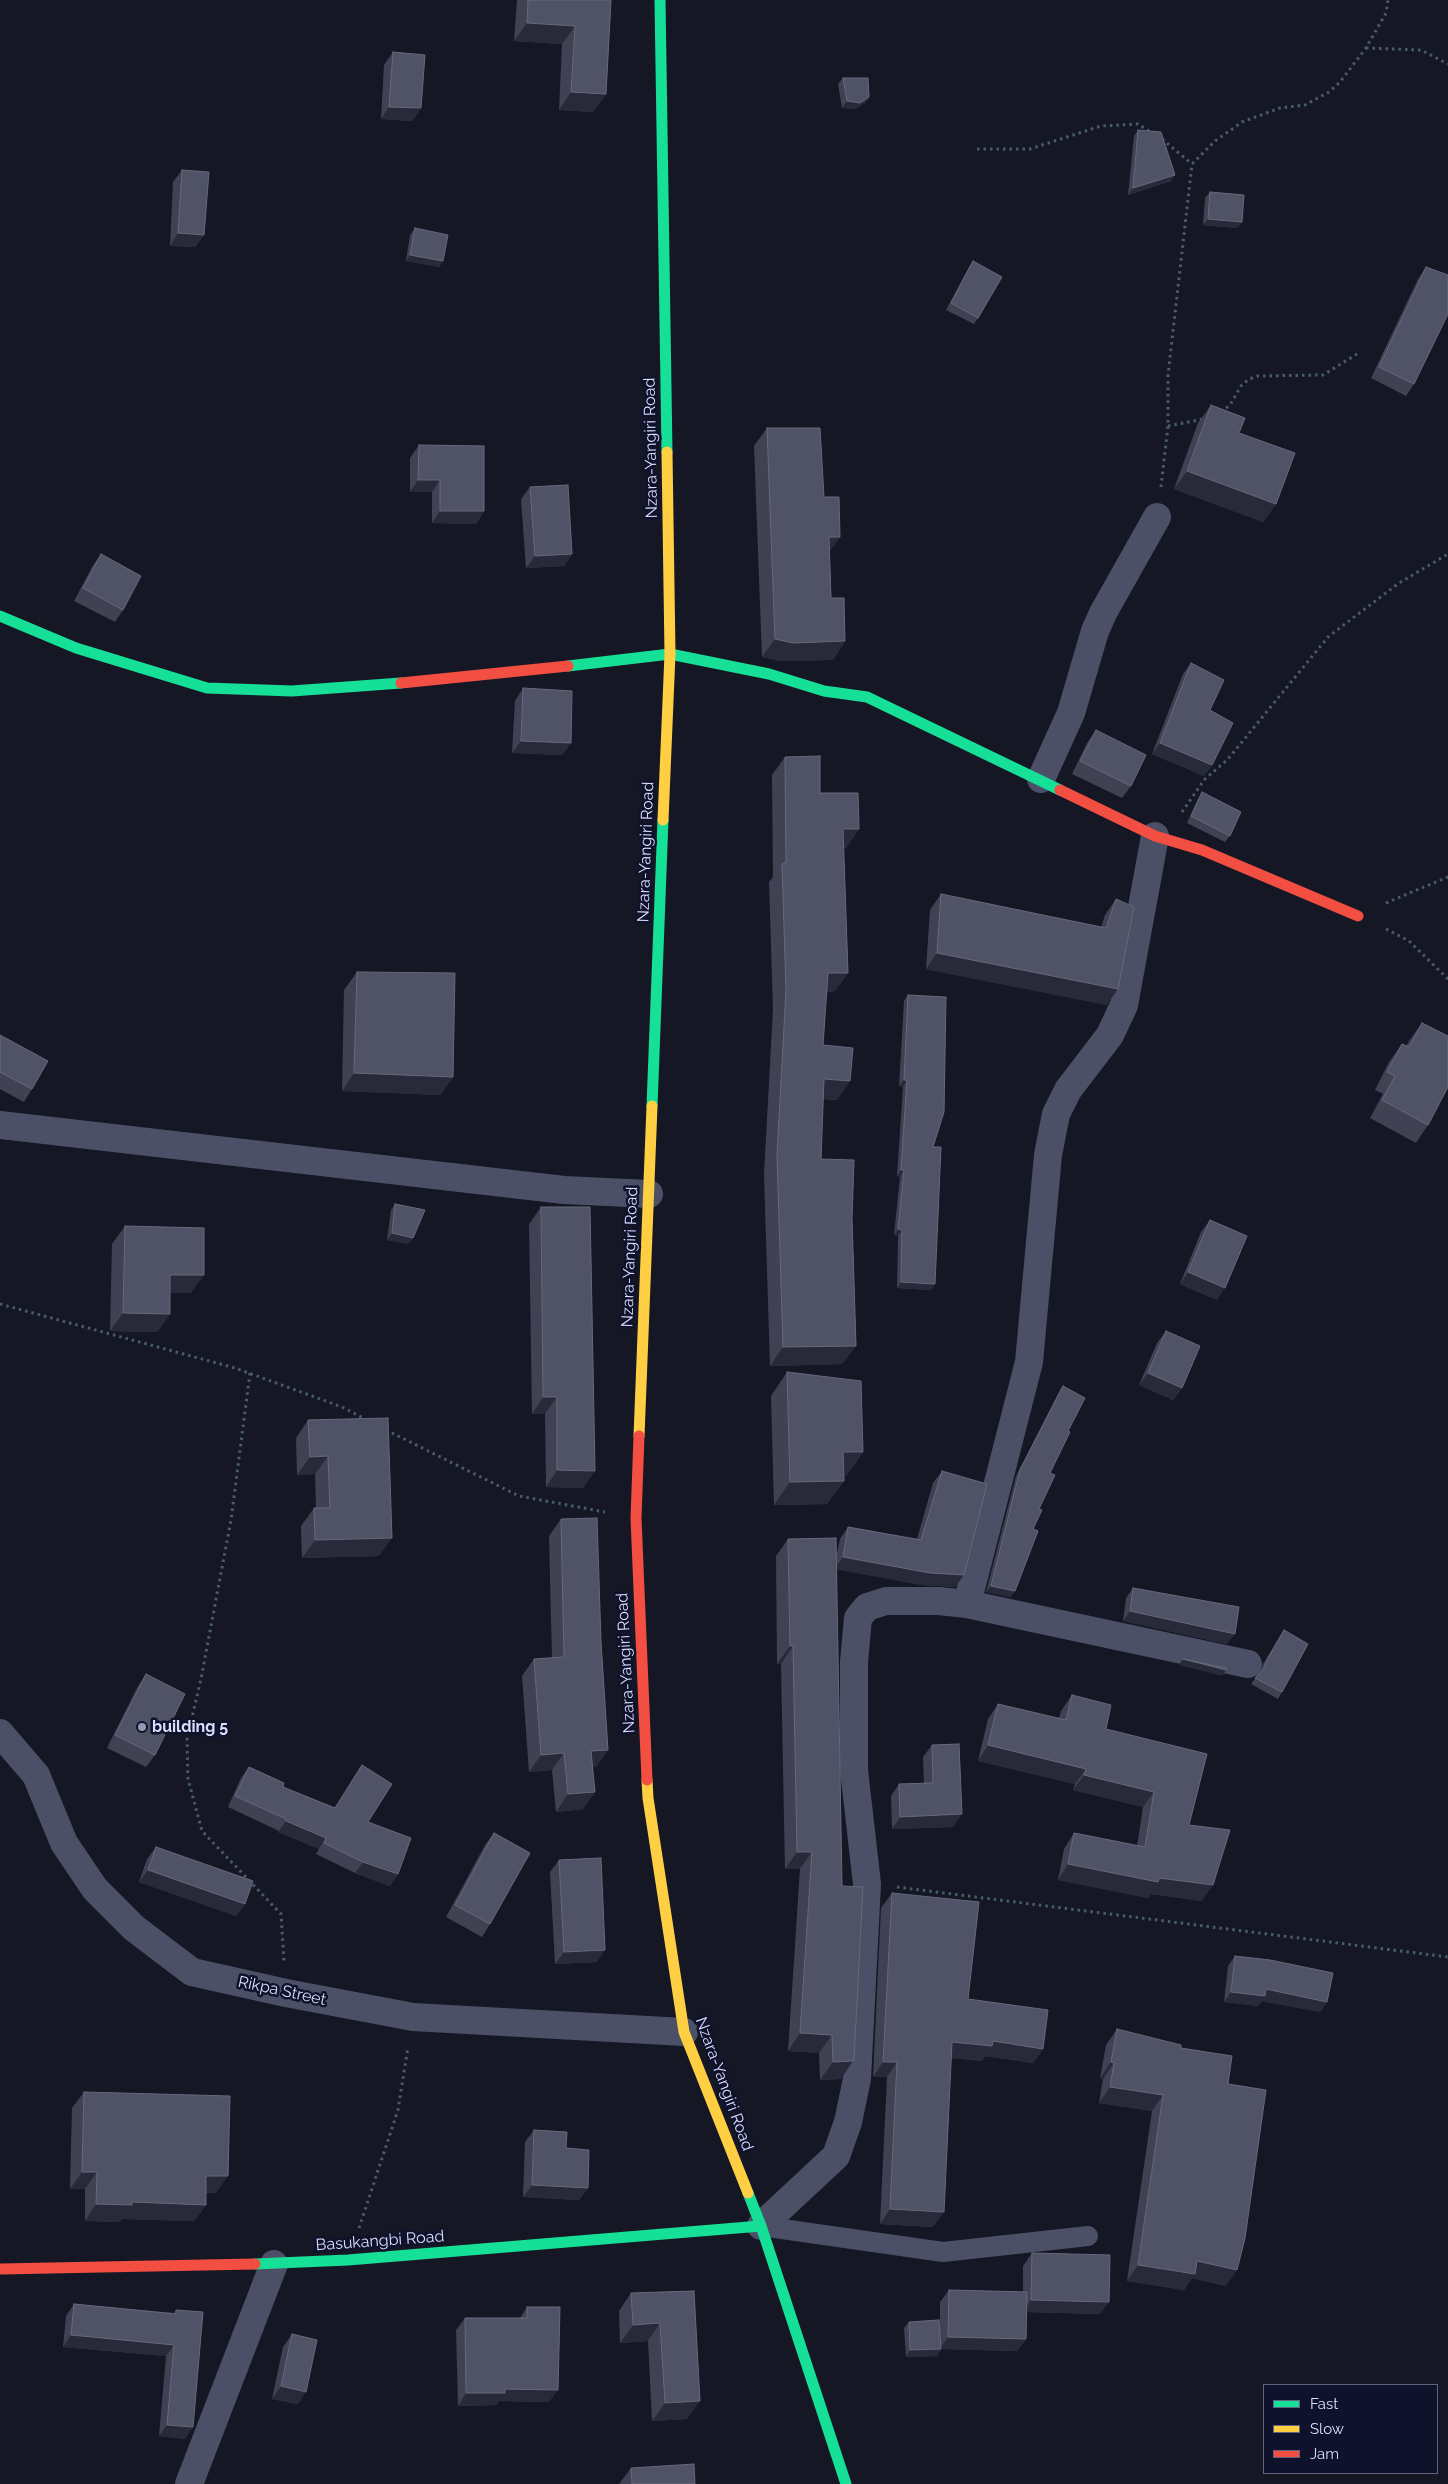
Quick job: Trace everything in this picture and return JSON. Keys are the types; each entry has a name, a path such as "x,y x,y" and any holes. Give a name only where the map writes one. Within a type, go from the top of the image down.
{"main road":[{"name":"Nzara-Yangiri Road","path":"660,0 670,654 636,1518 648,1798 684,2032 761,2226 846,2484"},
{"path":"0,616 76,648 207,688 292,690 432,681 670,654 769,674 824,690 867,697 1041,779 1155,836 1202,850 1358,916"},
{"name":"Basukangbi Road","path":"0,2269 274,2264 348,2260 761,2226"}],"street":[{"path":"1041,779 1071,712 1102,613 1157,517"},
{"path":"967,1604 1029,1362 1048,1155 1056,1114 1068,1090 1110,1035 1124,1005 1155,836"},
{"path":"0,1125 564,1190 649,1194"},
{"path":"761,2226 836,2156 848,2122 857,2079 867,1884 854,1770 854,1662 858,1618 866,1607 886,1601 939,1601 967,1604 1248,1664"},
{"name":"Rikpa Street","path":"0,1732 36,1776 64,1843 95,1889 134,1928 192,1972 286,1993 414,2017 684,2032"},
{"path":"189,2484 274,2264"}],"lane":[{"path":"761,2226 943,2252 1088,2236"}],"path":[{"path":"1157,517 1168,426 1168,376 1192,164 1215,141 1242,122 1280,108 1305,105 1329,92 1340,82 1366,48 1386,13 1388,0"},
{"path":"1366,48 1420,50 1448,64"},
{"path":"978,149 1030,149 1101,126 1138,124 1160,137 1192,164"},
{"path":"1214,416 1230,405 1241,386 1249,379 1258,376 1323,375 1357,354"},
{"path":"1168,426 1209,418"},
{"path":"1155,836 1179,817 1204,780 1228,759 1328,637 1399,583 1448,554"},
{"path":"1358,916 1448,877"},
{"path":"1358,916 1409,941 1448,979"},
{"path":"0,1304 250,1374 342,1407 369,1421"},
{"path":"250,1374 231,1520 202,1679 187,1739 188,1779 202,1831 281,1914 286,1993"},
{"path":"378,1425 519,1496 636,1518"},
{"path":"867,1884 1448,1957"},
{"path":"348,2260 398,2110 414,2017"}],"building":[{"path":"528,0 611,0 606,94 571,92 575,26 527,23"},
{"path":"393,52 425,55 421,108 389,107"},
{"path":"843,78 868,78 869,97 860,103 847,101"},
{"path":"1138,130 1161,132 1175,175 1133,188"},
{"path":"182,170 209,172 204,235 178,233"},
{"path":"1210,192 1244,195 1242,222 1208,219"},
{"path":"415,228 448,235 443,261 410,255"},
{"path":"973,261 1002,277 978,318 951,303"},
{"path":"1426,267 1448,275 1448,314 1414,384 1379,367"},
{"path":"1211,405 1245,418 1239,433 1295,453 1276,504 1187,471"},
{"path":"767,428 820,428 824,497 839,497 840,537 829,537 831,598 844,598 845,641 793,643 775,639"},
{"path":"419,445 484,446 484,511 440,511 440,480 418,480"},
{"path":"568,485 572,554 535,556 530,487"},
{"path":"101,554 141,576 123,610 83,588"},
{"path":"1191,663 1224,680 1210,710 1233,723 1212,765 1160,743"},
{"path":"523,688 572,691 571,743 521,741"},
{"path":"1096,730 1146,755 1131,786 1080,761"},
{"path":"820,756 820,793 858,793 859,829 843,829 848,973 828,973 823,1045 853,1048 850,1081 824,1079 821,1159 854,1160 852,1218 856,1346 783,1347 777,1155 786,990 782,864 786,863 785,757"},
{"path":"1202,792 1241,812 1230,836 1191,816"},
{"path":"941,894 1106,928 1116,899 1134,907 1118,989 937,953"},
{"path":"357,972 455,973 453,1077 354,1073"},
{"path":"908,995 946,997 944,1112 933,1147 941,1147 935,1284 901,1282 902,1230 898,1229 904,1170 901,1170 907,1080 904,1080"},
{"path":"1422,1023 1448,1036 1448,1087 1428,1125 1382,1100 1395,1076 1387,1072 1402,1044 1409,1047"},
{"path":"0,1035 48,1061 32,1089 0,1072"},
{"path":"395,1204 425,1210 413,1238 392,1233"},
{"path":"541,1207 590,1207 595,1471 557,1470 557,1397 543,1397"},
{"path":"1210,1220 1247,1236 1225,1288 1188,1272"},
{"path":"125,1226 204,1228 204,1275 170,1275 170,1314 123,1313"},
{"path":"1166,1331 1200,1346 1182,1388 1148,1373"},
{"path":"787,1372 861,1381 863,1452 843,1452 844,1481 790,1482"},
{"path":"1063,1386 1085,1398 1050,1473 1055,1475 1039,1509 1042,1510 1033,1529 1038,1531 1015,1591 991,1586 1020,1470"},
{"path":"388,1418 392,1538 315,1540 314,1508 330,1508 328,1456 310,1457 308,1420"},
{"path":"942,1471 987,1484 964,1575 930,1573 843,1557 848,1527 921,1540"},
{"path":"597,1518 601,1642 608,1750 591,1751 595,1792 568,1794 564,1753 541,1755 534,1659 564,1657 561,1519"},
{"path":"836,1538 842,1886 863,1887 854,2059 853,2061 833,2062 832,2035 800,2033 812,1852 797,1852 793,1646 790,1646 788,1539"},
{"path":"1133,1588 1239,1607 1235,1634 1130,1611"},
{"path":"1284,1630 1308,1644 1282,1692 1255,1678 1264,1668"},
{"path":"1183,1659 1226,1668 1226,1670"},
{"name":"building 5","path":"146,1674 185,1694 155,1755 115,1735"},
{"path":"1072,1695 1111,1705 1106,1729 1207,1754 1189,1825 1230,1830 1213,1885 1159,1878 1158,1882 1068,1864 1074,1833 1145,1847 1154,1792 1084,1775 1086,1769 988,1745 998,1704 1066,1720"},
{"path":"959,1744 962,1814 900,1817 899,1784 933,1783 932,1745"},
{"path":"362,1765 392,1784 368,1822 411,1838 398,1874 363,1862 324,1843 326,1838 235,1796 249,1767 284,1783 283,1787 335,1808"},
{"path":"494,1833 530,1853 490,1924 455,1905"},
{"path":"156,1847 253,1881 245,1904 148,1870"},
{"path":"601,1858 605,1950 564,1952 559,1860"},
{"path":"892,1893 979,1902 968,1999 1048,2010 1043,2049 993,2041 992,2046 952,2042 944,2212 890,2209 897,2062 883,2062"},
{"path":"1235,1956 1270,1960 1333,1973 1327,2002 1266,1989 1265,1996 1231,1992"},
{"path":"1117,2029 1181,2045 1181,2048 1232,2056 1228,2084 1266,2090 1245,2238 1237,2270 1197,2261 1195,2274 1138,2265 1163,2095 1110,2087 1114,2063 1111,2062"},
{"path":"84,2092 230,2096 228,2176 206,2176 206,2205 132,2202 132,2205 96,2204 97,2172 82,2172"},
{"path":"534,2130 567,2132 566,2148 589,2150 588,2188 532,2185"},
{"path":"1032,2253 1110,2255 1109,2302 1031,2300"},
{"path":"949,2290 1027,2292 1026,2339 948,2337"},
{"path":"694,2291 700,2401 665,2403 660,2323 633,2325 631,2293"},
{"path":"74,2304 176,2314 176,2310 203,2312 193,2427 167,2425 174,2345 71,2335"},
{"path":"527,2307 560,2307 558,2390 505,2389 505,2393 466,2393 465,2318 527,2318"},
{"path":"939,2320 941,2349 910,2350 909,2322"},
{"path":"292,2334 317,2340 306,2392 281,2386"},
{"path":"694,2464 695,2484 632,2484 631,2468"}],"traffic: fast":[{"path":"660,0 667,452"},
{"path":"0,616 76,648 207,688 292,691 401,683"},
{"path":"568,666 670,654 769,674 824,691 867,697 1060,790"},
{"path":"652,1106 663,820"},
{"path":"748,2193 761,2226 846,2484"},
{"path":"255,2264 348,2260 761,2226"}],"traffic: slow":[{"path":"663,820 670,654 667,452"},
{"path":"639,1436 652,1106"},
{"path":"647,1780 648,1798 684,2032 748,2193"}],"traffic: jam":[{"path":"401,683 568,666"},
{"path":"1060,790 1155,836 1202,850 1358,916"},
{"path":"639,1436 636,1518 647,1780"},
{"path":"0,2269 255,2264"}],"place":[{"name":"building 5","path":"142,1727"}]}
